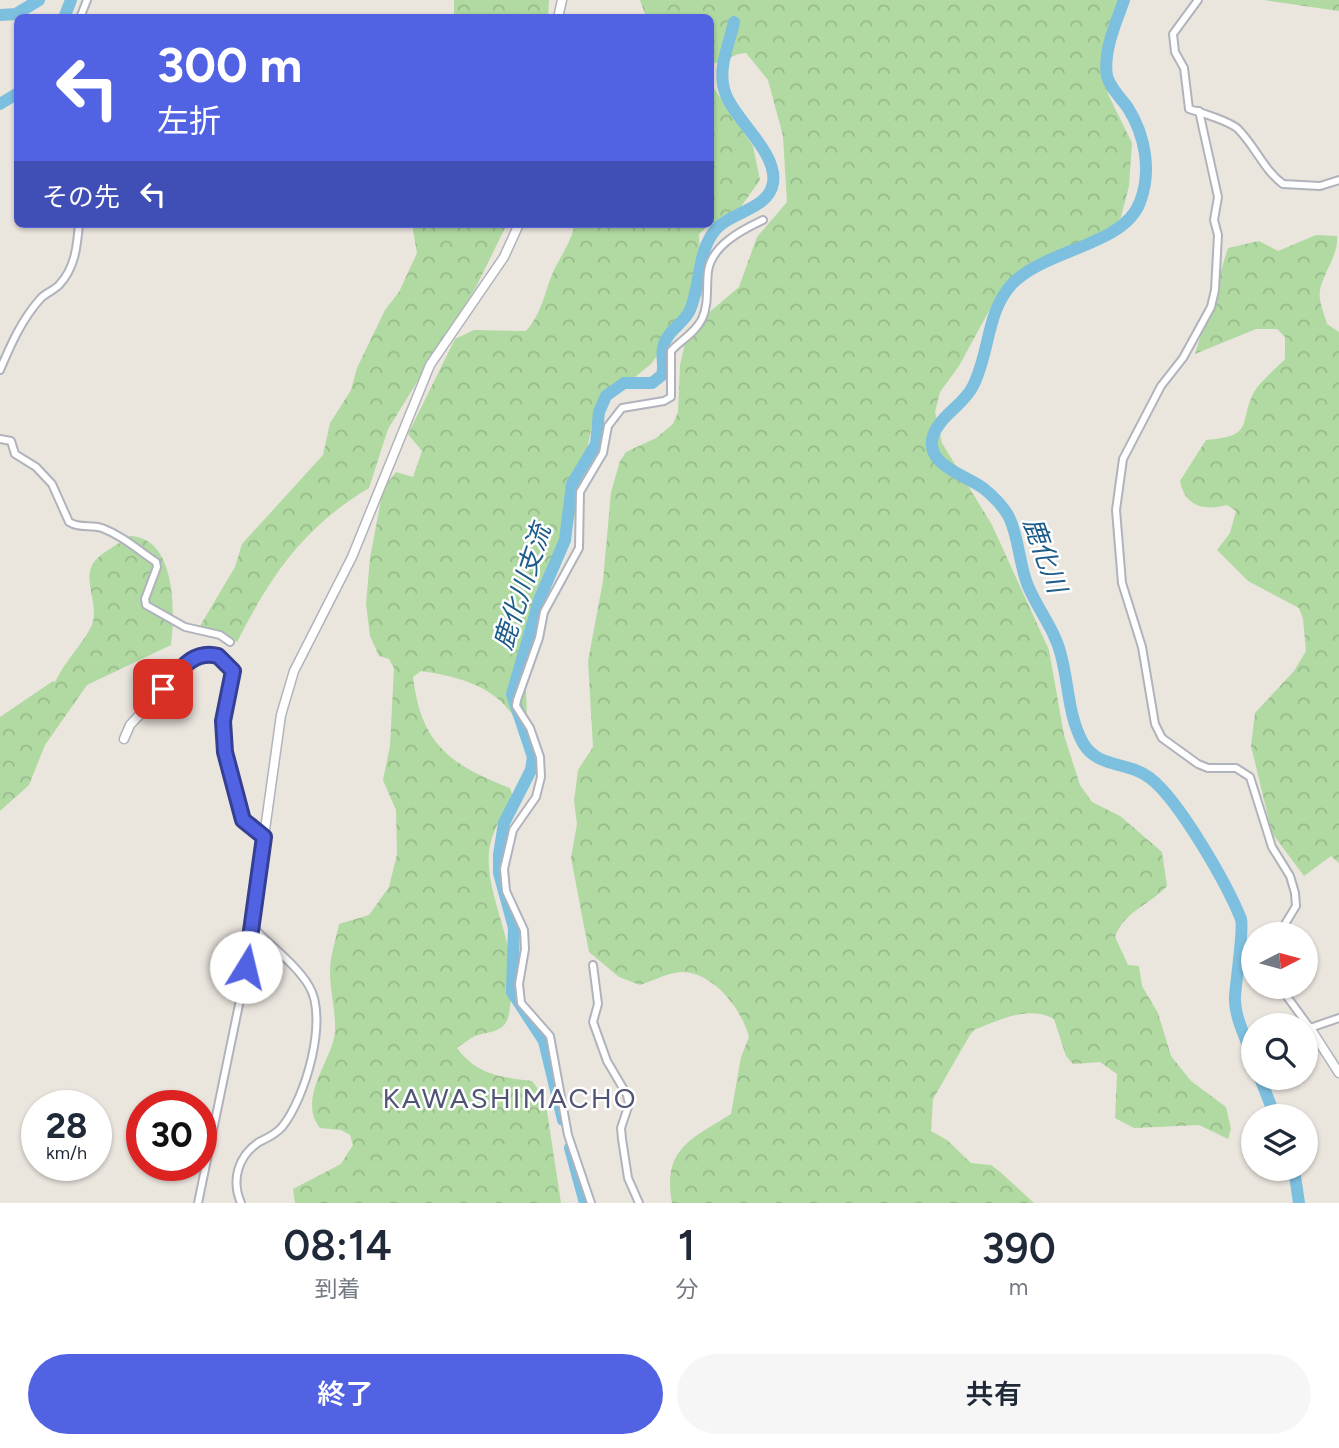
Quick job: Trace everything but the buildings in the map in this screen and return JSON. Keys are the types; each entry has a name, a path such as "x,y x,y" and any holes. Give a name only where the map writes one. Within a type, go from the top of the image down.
{"street":[{"path":"1198,0 1173,34 1175,52 1184,68 1188,106 1237,128 1283,184 1320,186 1339,180"},
{"path":"1199,111 1218,197 1214,220 1218,235 1216,290 1211,307 1183,358 1161,386 1123,459 1116,510 1122,583 1139,635 1155,724 1161,738 1198,764 1208,768 1236,768 1250,778 1272,846 1290,876 1295,893 1296,906 1286,922"},
{"path":"591,1203 568,1135 550,1037 521,1003 519,984 525,949 524,930 506,891 504,869 513,830 536,797 541,777 540,757 530,728 516,706 517,700 539,638 544,612 579,548 580,492 603,453 608,426 622,408 664,401 671,397 671,351 701,322 707,305 708,268 712,258 731,239 762,220"},
{"path":"0,370 22,324 43,295 52,292 69,273 76,251 79,228"},
{"path":"198,1203 253,928 281,715 294,671 352,557 430,365 499,266 517,228"},
{"path":"0,439 11,441 15,454 36,467 52,484 69,522 83,527 100,527 132,542 143,555 156,562 157,567 145,599 146,605 185,627 220,635 230,642"},
{"path":"124,739 130,725 192,659 206,654 223,658 234,676 223,721 225,752 243,820 264,837"},
{"path":"241,1203 236,1185 238,1170 252,1148 276,1133 288,1119 313,1054 318,1028 316,1005 308,985 253,928"},
{"path":"593,965 598,1004 593,1022 607,1061 627,1095 629,1104 621,1128 622,1139 628,1178 639,1203"},
{"path":"1318,1025 1336,1018 1339,1027"},
{"path":"1318,1040 1339,1073"}],"green space":[{"path":"454,0 549,0 548,14 454,14"},
{"path":"640,0 1125,0 1126,12 1110,51 1106,73 1108,94 1132,143 1129,186 1121,217 1108,234 1088,241 1011,284 990,309 959,366 940,392 935,412 942,443 992,525 1049,650 1064,735 1080,785 1092,802 1120,816 1162,852 1167,886 1131,914 1115,937 1128,965 1139,966 1142,986 1158,1013 1171,1056 1191,1081 1226,1107 1231,1129 1228,1139 1199,1125 1134,1128 1115,1118 1117,1074 1100,1062 1073,1064 1066,1056 1054,1019 1034,1013 1024,1014 993,1022 974,1030 970,1035 933,1099 931,1131 947,1140 971,1163 991,1165 1034,1203 672,1203 671,1170 676,1158 692,1139 731,1114 741,1057 749,1037 733,1004 705,978 677,972 640,985 619,977 589,952 571,858 577,824 574,801 578,770 593,747 588,661 603,581 611,492 620,461 626,452 656,438 673,424 678,412 680,365 685,343 706,315 739,287 757,237 787,202 783,136 768,80 746,53 714,63 714,14 645,14"},
{"path":"1264,0 1339,0 1339,11"},
{"path":"714,88 753,146 760,180 735,215 714,223"},
{"path":"413,228 505,228 476,287 388,429 369,488 326,519 291,554 263,595 237,642 200,626 235,567 242,544 323,455 330,423 351,390 357,368 417,253"},
{"path":"574,228 705,228 699,234 702,295 651,364 635,377 607,391 595,408 574,519 536,596 525,664 527,718 519,726 501,702 478,686 465,681 421,671 413,677 417,700 431,736 455,760 510,788 513,797 495,829 489,851 492,886 510,958 512,978 509,1015 499,1029 475,1036 457,1048 473,1064 490,1073 532,1081 545,1098 561,1203 295,1203 293,1189 341,1164 353,1145 350,1135 341,1130 320,1128 312,1104 335,1031 331,960 339,924 369,915 389,887 397,854 396,810 383,780 390,746 394,668 389,659 379,656 370,636 366,604 370,558 383,489 396,472 413,477 422,451 408,434 455,339 474,330 526,331 540,310 554,270"},
{"path":"1316,235 1337,236 1336,249 1320,294 1327,324 1339,332 1339,863 1331,856 1304,876 1272,833 1251,746 1255,713 1294,671 1306,651 1303,619 1299,608 1248,581 1217,550 1230,533 1236,511 1227,505 1204,507 1191,502 1186,497 1180,481 1206,440 1222,438 1239,431 1254,392 1285,359 1285,337 1277,329 1256,329 1195,354 1228,248 1259,241 1278,251"},
{"path":"130,536 145,540 157,549 165,563 172,597 171,645 87,685 45,745 29,785 0,811 0,717 55,682 91,627 94,611 89,577 94,562"}],"waterway":[{"path":"16,14 39,0"},
{"path":"66,14 71,0"},
{"name":"鹿化川","path":"1124,0 1114,28 1106,66 1108,80 1128,108 1142,141 1146,178 1140,202 1131,217 1118,228 1026,272 1012,284 997,307 973,386 936,429 932,446 940,462 983,488 998,501 1009,517 1028,586 1058,646 1072,711 1083,743 1097,757 1142,773 1162,789 1188,823 1225,885 1241,919 1235,996 1241,1027"},
{"path":"0,15 14,14"},
{"name":"鹿化川支流","path":"563,1120 544,1041 512,992 514,928 499,873 499,855 504,823 531,770 533,757 512,694 540,598 565,540 572,484 596,444 599,412 606,396 624,383 652,383 662,375 665,342 690,310 702,257 710,238 723,223 765,199 773,183 769,160 731,105 723,86 724,58 734,22"},
{"path":"0,104 14,95"},
{"name":"鹿化川","path":"1265,1090 1270,1104"},
{"name":"鹿化川支流","path":"570,1148 585,1203"},
{"name":"鹿化川","path":"1296,1181 1299,1203"}],"district":[{"name":"KAWASHIMACHO","path":"510,1098"}],"route":[{"path":"163,689 188,662 201,654 218,656 226,661 233,671 233,683 223,721 225,752 243,820 254,832 264,837 246,967"}]}
